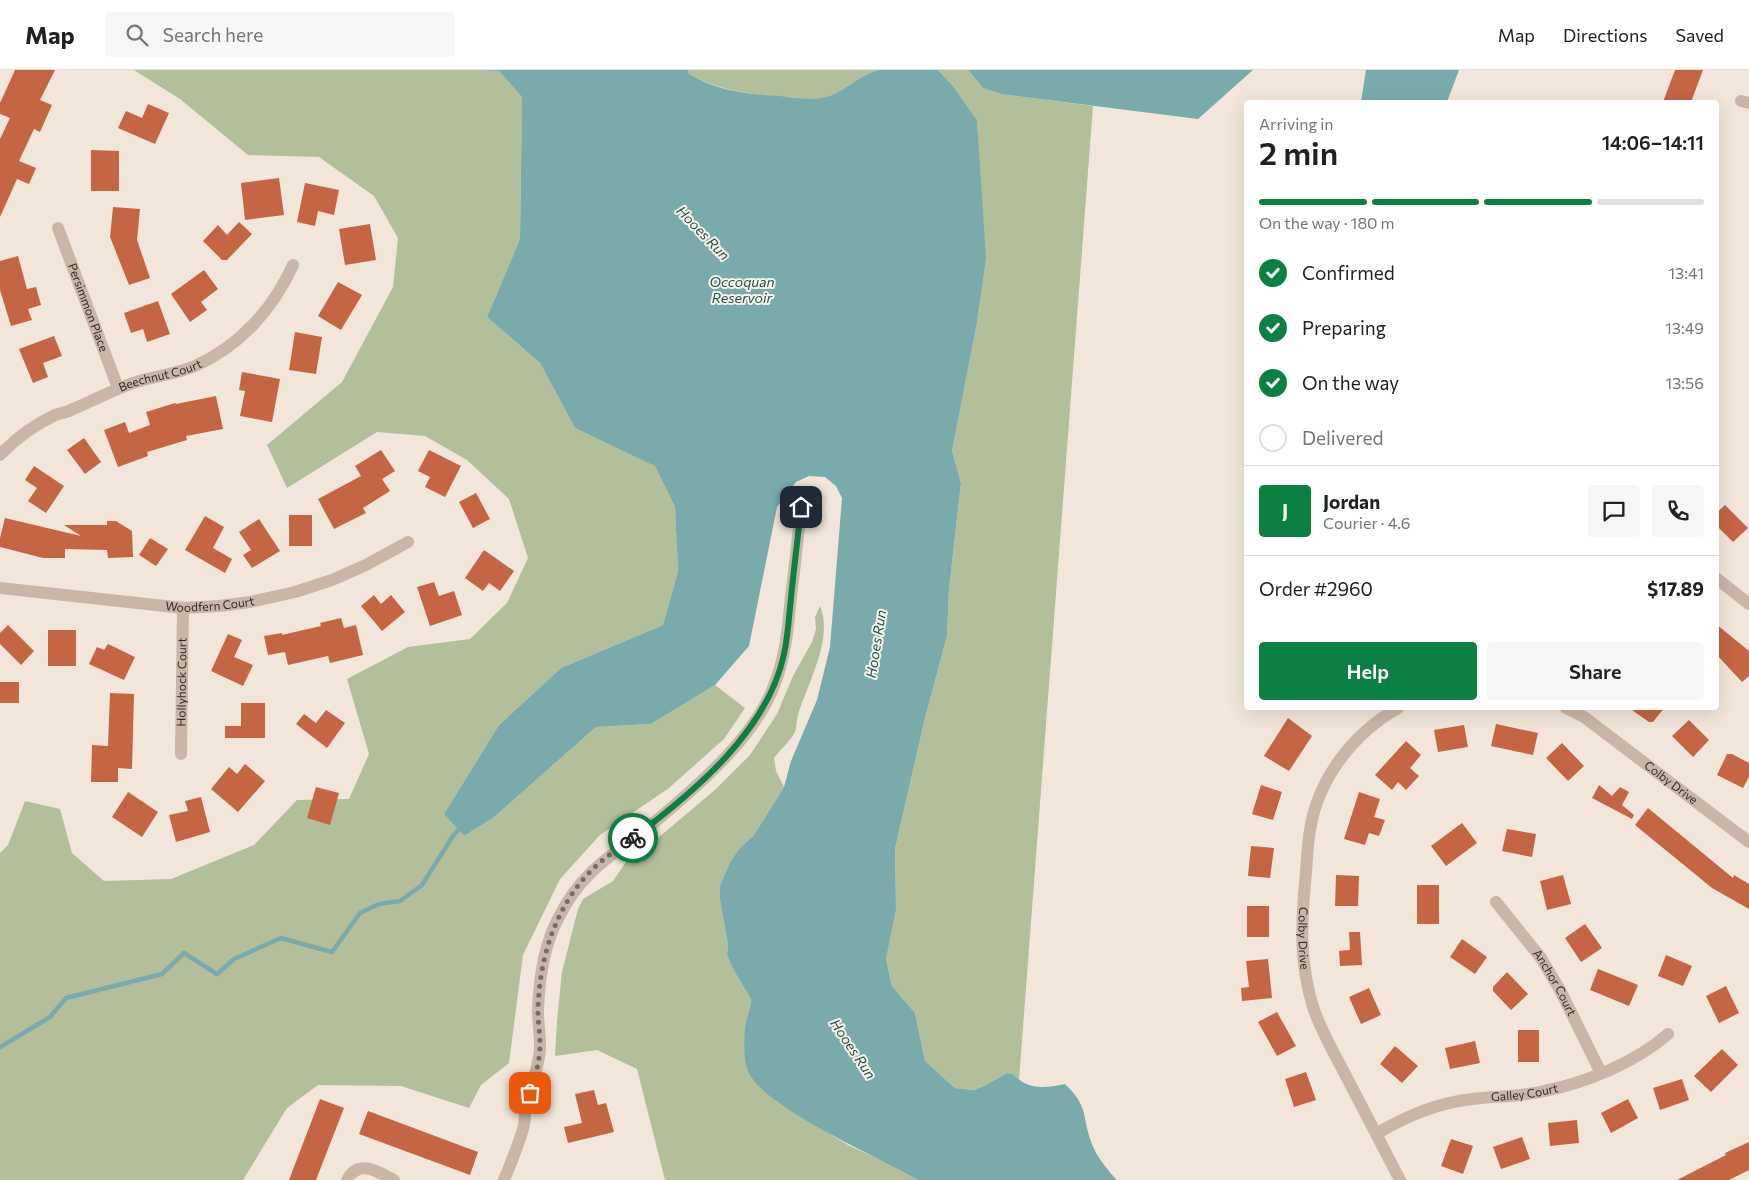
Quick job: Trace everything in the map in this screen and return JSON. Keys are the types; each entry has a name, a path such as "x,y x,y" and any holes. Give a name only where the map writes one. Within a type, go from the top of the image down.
{"street":[{"name":"Persimmon Place","path":"58,228 118,388"},
{"name":"Beechnut Court","path":"0,455 14,441 32,428 56,415 118,388 172,374 196,365 218,353 258,321 274,301 294,265"},
{"path":"504,1180 524,1127 526,1103 535,1074 540,1047 538,1010 541,980 547,949 558,917 570,897 588,874 657,820 694,788 733,749 764,708 775,684 784,655 801,507"},
{"name":"Woodfern Court","path":"0,588 183,608 250,602 295,592 341,576 366,565 408,542"},
{"path":"1719,580 1749,604"},
{"name":"Hollyhock Court","path":"182,754 183,608"},
{"name":"Colby Drive","path":"1395,710 1366,731 1352,744 1337,763 1325,784 1316,806 1310,829 1301,923 1302,952 1313,1008 1400,1180"},
{"name":"Colby Drive","path":"1570,710 1584,717 1749,842"},
{"name":"Anchor Court","path":"1496,902 1541,958 1560,990 1601,1073"},
{"name":"Galley Court","path":"1376,1134 1399,1120 1424,1109 1451,1102 1544,1092 1574,1084 1645,1051 1668,1034"},
{"path":"347,1180 350,1174 362,1167 394,1180"}],"green space":[{"path":"134,70 499,71 522,97 520,239 487,317 540,363 575,428 655,465 675,507 678,571 663,625 561,668 499,725 444,814 464,836 493,818 596,727 651,724 715,685 745,708 724,739 669,788 600,835 560,879 523,955 509,1063 481,1085 469,1108 401,1086 318,1085 287,1108 243,1180 0,1180 0,853 8,845 25,801 60,809 72,853 104,881 171,879 254,845 297,800 349,799 369,754 347,679 408,647 470,639 507,603 528,558 509,499 467,460 425,436 377,432 287,488 267,445 342,382 393,287 398,238 374,196 319,157 248,155 180,99"},
{"path":"688,70 881,70 874,72 834,95 811,99 735,91 700,80 689,74"},
{"path":"938,70 968,70 983,88 1001,94 1093,106 1019,1080 1013,1074 1007,1073 973,1090 955,1088 925,1061 915,1013 892,986 886,958 896,910 895,849 925,718 947,636 949,589 961,483 952,451 976,328 980,183 977,120 953,86"},
{"path":"820,606 824,633 818,661 798,715 795,732 774,758 776,771 784,787 754,835 740,848 720,886 720,900 728,945 727,955 751,999 745,1030 747,1068 777,1102 848,1145 898,1168 918,1180 665,1180 637,1069 597,1050 555,1056 562,972 578,909 583,899 613,881 626,862 652,843 716,789 750,755 777,714 793,676 812,642 816,629 815,617"}],"water":[{"name":"Occoquan Reservoir","path":"474,70 688,70 689,74 700,80 733,91 809,99 833,95 867,75 881,70 938,70 953,86 977,120 986,258 976,328 952,451 961,483 949,589 947,636 925,718 895,849 896,910 886,959 892,986 915,1013 925,1061 955,1088 973,1090 1007,1073 1013,1074 1031,1086 1051,1087 1065,1084 1082,1106 1096,1153 1117,1180 918,1180 796,1114 756,1083 747,1068 745,1033 751,999 727,955 728,945 720,900 720,886 731,861 740,848 754,835 784,787 791,761 817,700 830,647 842,498 836,486 825,477 809,476 796,482 777,507 749,646 715,685 651,724 596,727 493,818 464,836 444,814 499,725 561,668 663,625 678,571 675,507 655,466 575,428 540,363 487,317 520,239 522,97 499,71"},
{"path":"968,70 1253,70 1198,119 1001,94 983,88"},
{"path":"1366,70 1459,70 1448,100 1361,100"}],"building":[{"path":"15,70 55,70 40,100 52,105 40,132 34,129 19,161 36,168 29,184 17,179 0,217 0,139 10,118 0,114 0,103"},
{"path":"1675,70 1703,70 1692,100 1664,100"},
{"path":"148,104 169,113 155,144 118,128 126,111 142,118"},
{"path":"91,150 119,151 119,191 91,191"},
{"path":"279,178 284,215 245,220 241,183"},
{"path":"305,183 339,190 334,215 318,211 315,226 297,222"},
{"path":"113,207 140,209 137,240 150,278 129,285 110,237"},
{"path":"239,222 252,234 227,260 222,260 203,241 218,225 227,235"},
{"path":"370,224 376,260 345,265 339,229"},
{"path":"18,256 27,289 36,287 41,305 28,309 32,320 11,326 0,290 0,261"},
{"path":"204,270 218,289 201,302 207,310 190,322 171,294"},
{"path":"338,282 362,295 341,330 318,316"},
{"path":"158,301 170,334 147,342 143,329 131,333 124,313"},
{"path":"295,332 322,337 316,374 289,370"},
{"path":"54,336 62,356 43,363 48,377 33,383 19,349"},
{"path":"242,372 280,379 272,422 240,416 245,391 239,390"},
{"path":"216,396 223,429 186,436 187,440 147,452 148,456 118,467 104,430 125,422 129,433 150,425 146,412 175,403"},
{"path":"84,438 101,462 85,474 67,450"},
{"path":"381,450 395,471 382,479 390,491 363,508 366,513 334,529 318,499 361,476 355,466"},
{"path":"429,450 461,466 445,497 425,487 430,477 418,471"},
{"path":"34,466 64,486 46,513 28,501 37,488 25,480"},
{"path":"476,493 490,519 473,528 459,502"},
{"path":"1725,505 1748,528 1733,542 1719,528 1719,510"},
{"path":"289,515 312,515 312,546 289,546"},
{"path":"205,516 224,527 213,548 232,559 225,573 185,550"},
{"path":"5,518 81,536 64,525 107,525 107,521 116,521 132,531 133,557 108,558 107,550 65,549 65,558 43,558 0,547 0,538"},
{"path":"259,519 280,551 252,568 243,555 251,550 239,532"},
{"path":"150,538 168,549 156,566 139,555"},
{"path":"484,550 514,571 500,591 489,583 483,591 465,578"},
{"path":"434,582 439,596 454,591 462,615 430,626 417,587"},
{"path":"374,595 381,604 391,595 405,612 382,631 361,606"},
{"path":"341,618 344,628 356,625 363,655 330,663 328,656 288,665 285,652 268,655 264,636 282,633 282,635 321,626 320,623"},
{"path":"8,625 34,651 21,665 0,644 0,633"},
{"path":"1719,626 1749,651 1749,676 1742,682 1719,657"},
{"path":"48,630 76,630 76,666 48,666"},
{"path":"228,634 242,640 234,657 253,665 243,686 211,671"},
{"path":"108,644 135,657 124,680 89,664 97,647 104,650"},
{"path":"0,682 19,682 19,703 0,703"},
{"path":"110,693 134,694 132,769 118,768 118,782 91,782 92,745 108,746"},
{"path":"241,703 265,703 265,738 225,738 225,726 241,726"},
{"path":"326,710 345,723 327,748 296,724 304,714 316,723"},
{"path":"1632,710 1662,710 1653,722 1649,722"},
{"path":"1288,718 1312,736 1289,771 1264,756"},
{"path":"1689,720 1709,740 1693,757 1672,736"},
{"path":"1496,724 1538,733 1533,755 1491,746"},
{"path":"1464,725 1468,747 1438,752 1434,730"},
{"path":"1406,741 1421,755 1410,768 1419,776 1406,790 1398,782 1392,790 1375,775"},
{"path":"1562,743 1584,766 1568,781 1546,758"},
{"path":"1727,754 1732,754 1749,763 1749,777 1743,788 1717,775"},
{"path":"245,764 265,781 238,812 211,789 229,767 237,774"},
{"path":"1261,785 1282,792 1273,820 1252,814"},
{"path":"1599,785 1612,796 1620,787 1629,792 1622,805 1634,815 1632,819 1592,798"},
{"path":"316,787 339,793 330,825 307,818"},
{"path":"128,792 158,812 142,837 112,817"},
{"path":"1359,792 1380,799 1374,817 1385,820 1379,836 1369,833 1365,845 1344,839"},
{"path":"201,797 210,832 176,842 169,815 188,811 185,801"},
{"path":"1648,808 1733,878 1734,875 1749,884 1749,909 1712,888 1635,825"},
{"path":"1462,823 1477,843 1446,866 1431,846"},
{"path":"1507,829 1536,834 1532,857 1502,851"},
{"path":"1251,846 1274,848 1270,878 1248,876"},
{"path":"1336,875 1359,876 1358,906 1335,906"},
{"path":"1563,875 1571,904 1547,910 1540,881"},
{"path":"1417,885 1439,885 1439,924 1417,924"},
{"path":"1247,906 1269,906 1269,937 1247,937"},
{"path":"1585,924 1602,948 1581,962 1565,938"},
{"path":"1349,932 1360,932 1362,965 1340,966 1339,951 1350,950"},
{"path":"1462,939 1487,957 1475,974 1450,957"},
{"path":"1666,955 1692,966 1683,986 1658,976"},
{"path":"1268,959 1272,998 1242,1001 1241,988 1249,987 1246,961"},
{"path":"1598,969 1638,985 1629,1006 1590,990"},
{"path":"1507,972 1528,994 1511,1010 1493,991 1493,987"},
{"path":"1726,986 1739,1013 1719,1023 1706,996"},
{"path":"1369,988 1381,1015 1361,1024 1349,997"},
{"path":"1277,1012 1296,1046 1277,1056 1258,1022"},
{"path":"1518,1030 1539,1030 1539,1062 1518,1062"},
{"path":"1475,1041 1480,1063 1450,1069 1445,1048"},
{"path":"1395,1046 1418,1066 1402,1083 1380,1064"},
{"path":"1722,1049 1738,1065 1711,1092 1694,1076"},
{"path":"1306,1072 1316,1100 1294,1107 1285,1079"},
{"path":"1682,1079 1689,1100 1660,1110 1653,1088"},
{"path":"594,1090 598,1105 606,1103 614,1132 568,1143 564,1127 582,1123 575,1094"},
{"path":"320,1099 344,1108 316,1180 289,1180"},
{"path":"1628,1099 1638,1118 1611,1133 1601,1113"},
{"path":"368,1111 478,1152 470,1175 359,1134"},
{"path":"1577,1120 1579,1143 1550,1146 1548,1123"},
{"path":"1522,1137 1530,1159 1501,1169 1493,1147"},
{"path":"1451,1139 1473,1146 1463,1174 1441,1166"},
{"path":"1749,1142 1749,1170 1729,1180 1677,1180 1726,1155 1725,1153"}],"waterway":[{"path":"0,1047 50,1017 66,998 162,974 184,953 217,974 234,959 281,938 332,952 360,913 379,904 400,901 422,885 453,836 462,826"}],"way so far":[{"path":"530,1093 540,1047 538,1010 541,980 545,956 558,917 570,897 588,874 633,838"}],"route":[{"path":"633,838 694,788 733,749 764,708 775,684 784,655 801,507"}],"water label":[{"name":"Hooes Run","path":"703,233"},
{"name":"Hooes Run","path":"876,644"},
{"name":"Hooes Run","path":"853,1049"}]}
